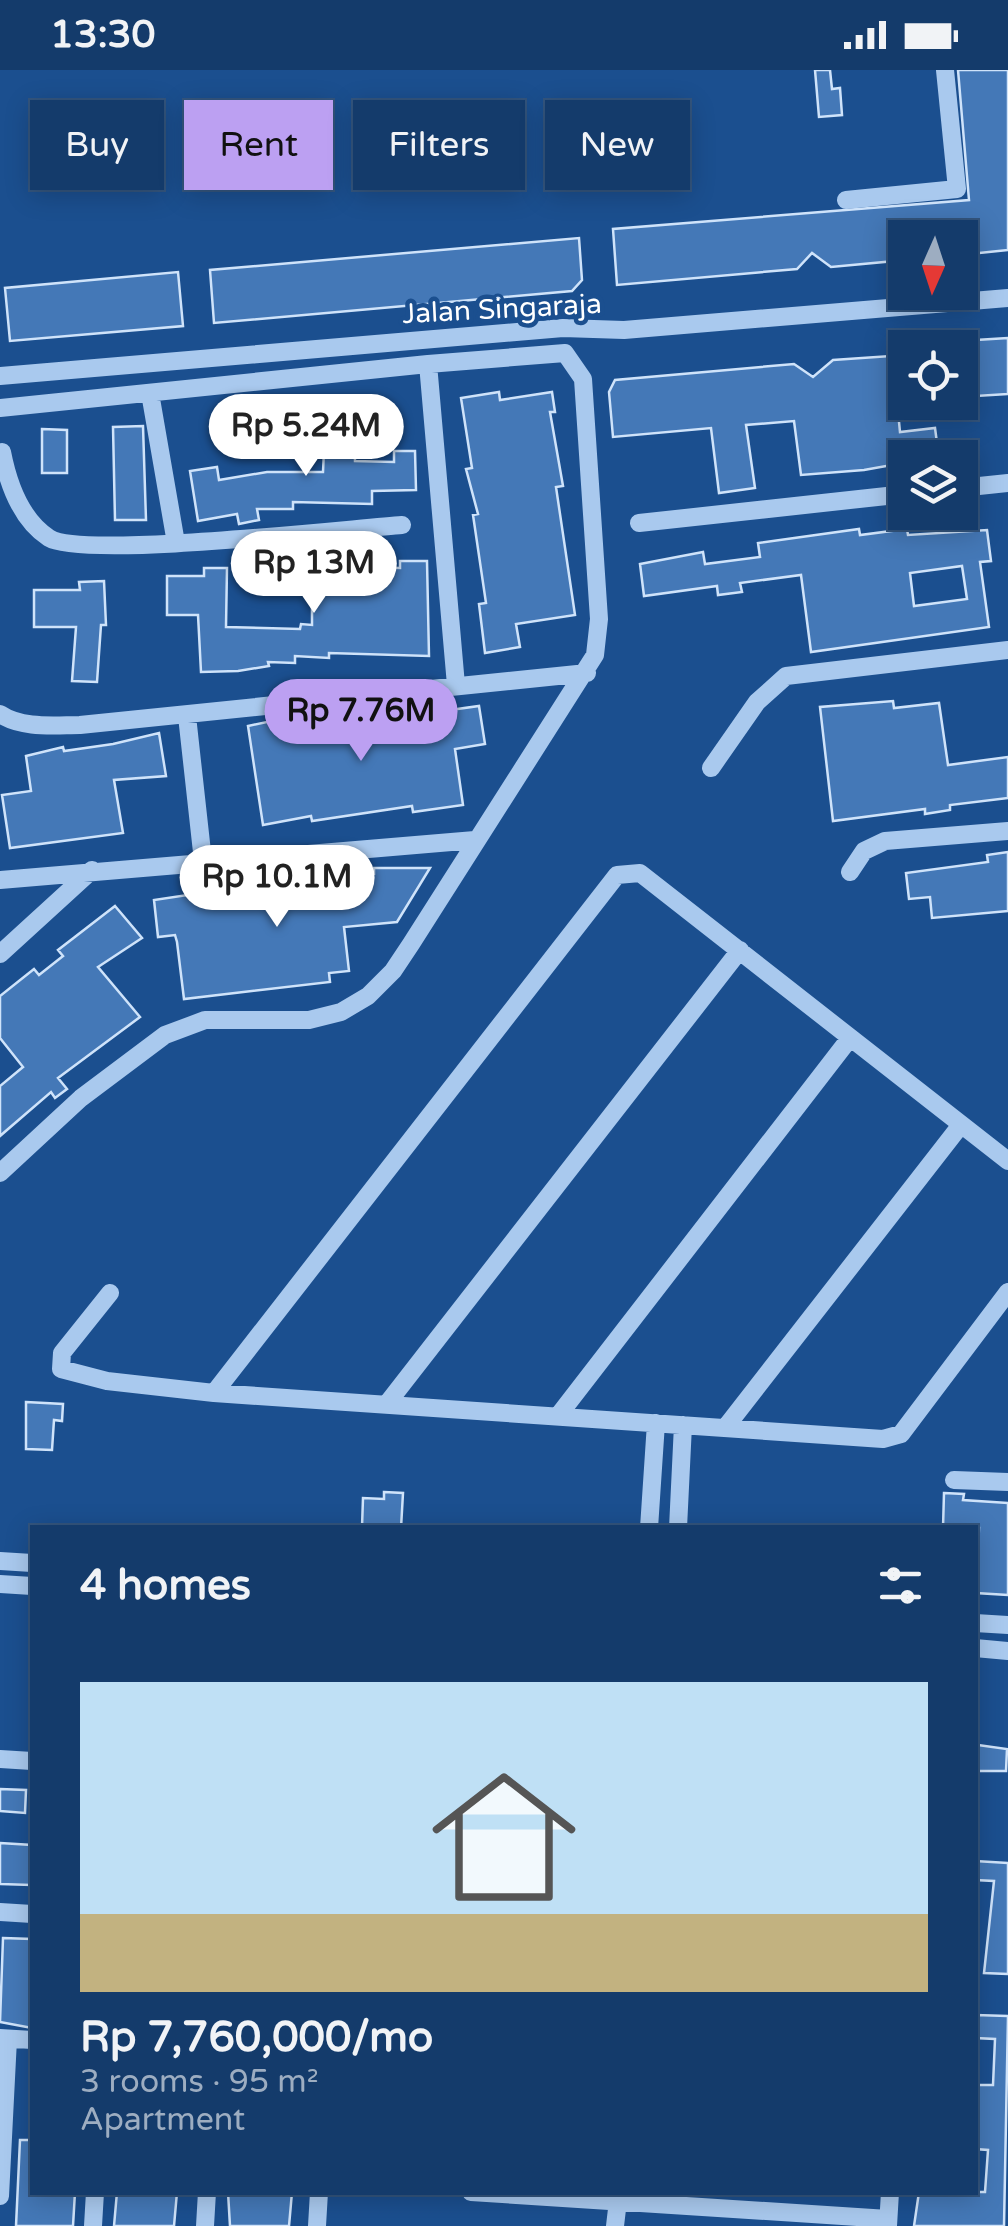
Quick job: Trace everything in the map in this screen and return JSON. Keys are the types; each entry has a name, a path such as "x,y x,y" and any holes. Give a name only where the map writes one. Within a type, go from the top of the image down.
{"street":[{"path":"846,200 958,189 945,70"},
{"name":"Jalan Singaraja","path":"1,373 563,328 624,330 1008,298"},
{"path":"0,408 565,353 583,379 599,619 598,639 587,673 475,840 394,971 368,996 341,1012 309,1020 205,1020 166,1035 81,1098 0,1173"},
{"path":"428,364 456,684"},
{"path":"150,392 176,543"},
{"path":"2,452 12,492 52,540 104,546 176,543 402,525"},
{"path":"978,486 1008,483"},
{"path":"639,523 888,496"},
{"path":"711,768 757,702 786,676 1008,650"},
{"path":"0,714 41,725 187,716 456,684 587,673"},
{"path":"187,716 204,862"},
{"path":"850,872 864,851 885,841 1008,831"},
{"path":"0,880 475,840"},
{"path":"0,954 92,870"},
{"path":"214,1393 616,874 640,873 1008,1161"},
{"path":"386,1404 740,950"},
{"path":"558,1416 850,1038"},
{"path":"725,1428 960,1126"},
{"path":"110,1293 62,1353 62,1369 107,1381 214,1393 884,1439 901,1434 1008,1292"},
{"path":"649,1525 656,1423"},
{"path":"678,1525 683,1425"},
{"path":"954,1480 1008,1482"},
{"path":"0,1561 30,1563"},
{"path":"0,1584 30,1586"},
{"path":"978,1623 1008,1625"},
{"path":"978,1648 1008,1650"},
{"path":"0,1758 30,1761"},
{"path":"0,1912 30,1914"},
{"path":"0,2196 4,2038 30,2040"},
{"path":"93,2226 96,2195"},
{"path":"205,2226 207,2195"},
{"path":"316,2226 319,2195"},
{"path":"560,2195 888,2222 890,2195"},
{"path":"616,2226 619,2197"}],"building":[{"path":"815,70 830,70 832,89 840,88 842,115 819,117"},
{"path":"958,70 1008,70 1008,250 978,253 978,220 888,220 888,262 831,267 812,253 797,269 617,285 613,229 969,200"},
{"path":"579,238 582,280 572,291 214,323 210,270"},
{"path":"178,272 183,326 10,341 5,288"},
{"path":"1008,338 1008,394 978,396 978,340"},
{"path":"888,356 888,420 899,420 900,432 935,428 937,440 888,440 888,466 801,475 794,421 746,425 755,488 719,493 711,428 613,437 609,392 615,380 794,364 813,377 833,360"},
{"path":"499,392 500,400 552,392 555,412 550,412 563,486 556,487 575,615 516,624 520,647 485,653 479,604 486,603 473,515 478,514 466,469 472,468 461,398"},
{"path":"354,406 355,461 394,462 394,451 415,451 416,490 372,491 372,504 293,502 293,509 257,509 259,520 239,524 237,514 198,521 190,471 217,467 219,480 267,472 323,472 326,407"},
{"path":"143,426 146,520 115,520 113,427"},
{"path":"42,429 67,430 67,473 42,473"},
{"path":"859,529 860,535 899,530 907,530 908,535 987,530 991,561 980,562 989,627 811,652 801,575 740,583 742,592 718,595 717,586 644,596 640,564 703,552 705,564 760,557 758,543","holes":["962,566 967,599 914,606 910,573"]},
{"path":"363,560 363,567 400,568 400,561 427,561 429,656 329,653 329,658 295,656 295,663 268,662 269,666 238,671 201,672 198,615 167,615 167,576 204,576 204,568 227,568 226,627 300,629 301,624 312,625 312,562"},
{"path":"104,581 106,625 101,625 97,682 72,681 76,627 34,627 34,590 80,590 79,582"},
{"path":"893,701 894,708 939,703 948,765 1008,757 1008,798 950,805 950,810 925,814 925,809 833,821 820,707"},
{"path":"479,706 485,744 455,749 463,805 413,812 412,806 312,821 311,816 263,825 248,726 305,714 306,725 350,719 350,724"},
{"path":"159,733 166,776 114,780 123,833 10,848 2,795 31,791 26,756 63,747 64,751 113,744"},
{"path":"1008,852 1008,911 932,918 930,897 909,899 906,873 988,862 987,855"},
{"path":"374,868 430,868 397,922 344,927 349,971 329,973 330,982 184,999 175,935 158,937 154,900 267,883 290,886 347,879 374,874"},
{"path":"115,906 142,938 98,967 140,1017 58,1078 67,1089 55,1098 51,1092 0,1136 0,1086 23,1067 0,1038 0,996 34,969 39,975 63,956 58,950"},
{"path":"26,1402 63,1404 62,1421 54,1420 52,1450 26,1449"},
{"path":"384,1492 403,1493 401,1525 362,1525 363,1498 384,1499"},
{"path":"944,1493 964,1494 963,1500 1008,1503 1008,1595 978,1593 978,1525 943,1525"},
{"path":"978,1745 1007,1749 1006,1771 978,1771"},
{"path":"0,1789 26,1790 25,1813 0,1811"},
{"path":"0,1843 30,1845 30,1885 0,1884"},
{"path":"978,1861 1008,1863 1008,1974 984,1973 994,1881 978,1880"},
{"path":"3,1938 30,1939 30,2028 0,2022"},
{"path":"978,2015 1008,2016 1004,2226 914,2226 919,2195 985,2192 988,2150 978,2149 978,2085 993,2085 995,2039 978,2038"},
{"path":"20,2140 30,2140 30,2195 75,2195 73,2226 16,2226"},
{"path":"117,2195 177,2195 174,2226 114,2226"},
{"path":"228,2195 292,2195 289,2226 230,2226"}]}
